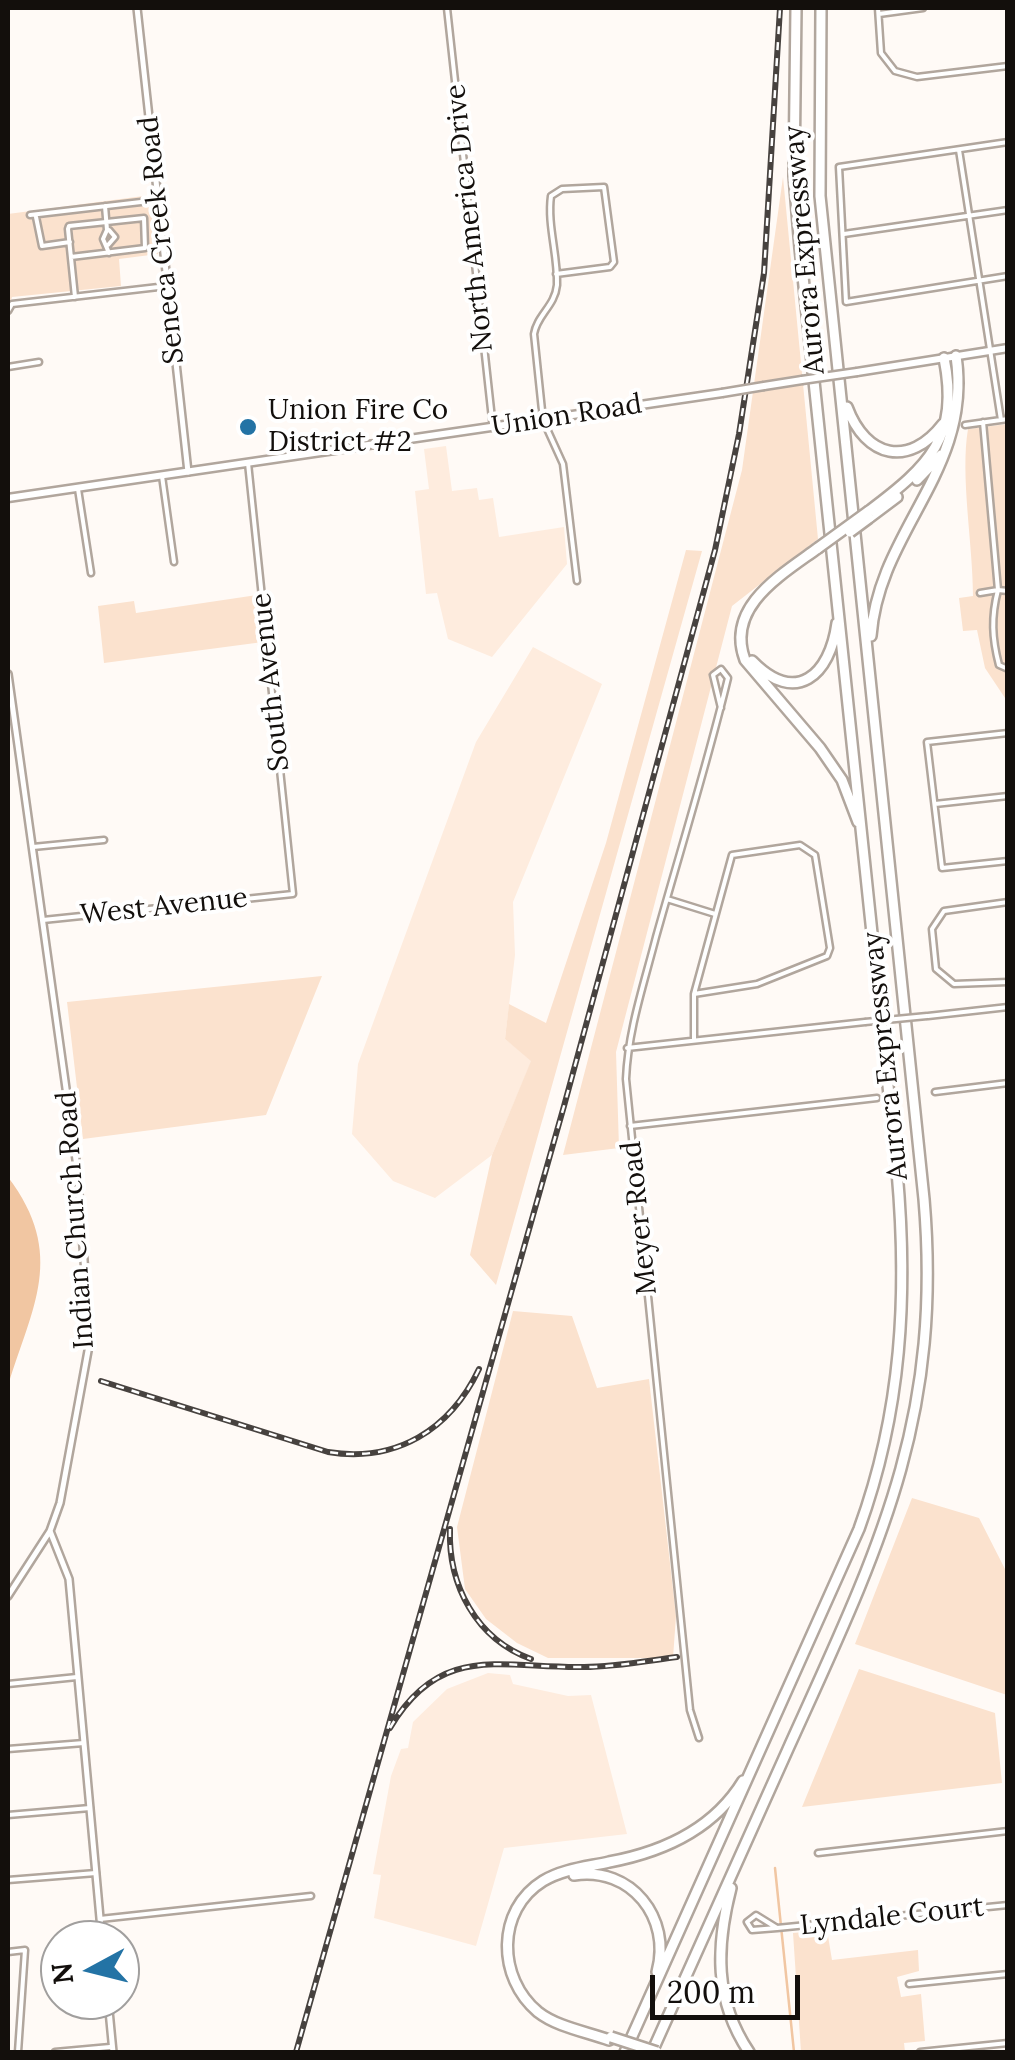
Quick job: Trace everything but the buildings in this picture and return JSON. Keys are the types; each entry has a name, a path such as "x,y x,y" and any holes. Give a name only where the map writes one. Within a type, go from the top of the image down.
{"highway":[{"name":"Aurora Expressway","path":"626,2052 822,1615 873,1491 892,1414 904,1310 901,1214 866,852 794,176 796,8"},
{"name":"Aurora Expressway","path":"654,2052 845,1622 904,1470 923,1374 929,1278 820,196 821,8"},
{"path":"869,658 881,581 948,445 960,398 956,356"},
{"path":"869,514 934,453 948,418 944,358"},
{"path":"842,396 866,442 891,451 920,448 948,418"},
{"path":"866,852 842,780 745,660 739,639 751,603 912,484 948,445"},
{"path":"819,551 754,606 745,626 746,649 766,675 779,680 808,678 829,662 839,611"},
{"path":"654,2052 543,2016 519,1990 507,1951 515,1910 528,1892 553,1876 647,1854 682,1839 726,1804 762,1748"},
{"path":"738,1860 721,1926 719,1965 728,2011 750,2052"},
{"path":"642,2052 550,2013 532,1999 519,1978 513,1936 522,1910 535,1894 563,1878 592,1873 619,1880 637,1892 655,1918 660,1942 647,2005"}],"main road":[{"name":"Union Road","path":"8,498 1008,348"}],"street":[{"name":"Seneca Creek Road","path":"136,8 188,472"},
{"name":"North America Drive","path":"446,8 494,428"},
{"path":"923,8 878,11 881,53 902,74 917,77 1008,66"},
{"path":"1008,142 839,166 846,302 1008,276"},
{"path":"959,150 1004,419 966,425"},
{"path":"556,274 610,267 614,262 604,186 562,189 551,196 556,274 553,304 536,324 534,334 543,420 563,464 576,581"},
{"path":"70,242 42,246 33,215 158,200"},
{"path":"105,206 107,230 102,239 110,253"},
{"path":"842,235 1008,210"},
{"path":"71,257 145,248 145,222 140,217 70,226 71,257 75,297"},
{"path":"107,230 115,238 108,245"},
{"path":"8,311 12,304 167,286"},
{"path":"8,366 40,362"},
{"path":"983,422 998,590 992,616 994,646 999,665 1008,669"},
{"name":"South Avenue","path":"248,463 293,894 286,894"},
{"path":"162,476 174,562"},
{"path":"78,488 91,573"},
{"path":"980,593 1008,590"},
{"name":"Meyer Road","path":"699,1738 690,1710 630,1126 627,1048 721,708 728,678 721,669 712,675 712,683 721,708"},
{"name":"Indian Church Road","path":"8,674 77,1167 90,1340 63,1493 50,1531 8,1596"},
{"path":"1008,733 928,742 942,868 1008,860"},
{"path":"934,804 1008,796"},
{"path":"33,848 104,840"},
{"path":"694,994 757,984 827,956 830,948 816,855 810,847 800,844 732,854 694,994 694,1040"},
{"name":"West Avenue","path":"43,920 286,894"},
{"path":"667,900 715,914"},
{"path":"1008,902 944,911 932,929 936,969 954,984 1008,982"},
{"path":"627,1048 1008,1006"},
{"path":"935,1092 1008,1083"},
{"path":"630,1126 877,1098"},
{"path":"50,1531 68,1578 100,1919 311,1896"},
{"path":"8,1684 77,1678"},
{"path":"8,1749 84,1743"},
{"path":"8,1815 90,1808"},
{"path":"818,1853 1008,1831"},
{"path":"8,1880 96,1872"},
{"name":"Lyndale Court","path":"777,1928 756,1915 747,1922 752,1930 777,1928 1008,1905"},
{"path":"8,1952 25,1950 18,2052"},
{"path":"909,1984 1008,1974"},
{"path":"55,2052 113,2050 110,2020"},
{"path":"920,2052 1008,2043"}],"shaded area":[{"path":"783,177 818,539 732,606 616,1052 619,1148 563,1155 742,470"},
{"path":"151,195 158,254 119,259 121,286 12,297 8,311 8,214"},
{"path":"1007,424 1007,701 985,668 977,630 963,631 959,598 973,596 965,468 968,429"},
{"path":"446,446 452,491 477,488 479,500 493,498 499,537 564,527 567,564 492,657 448,639 437,593 426,594 415,491 429,489 424,449"},
{"path":"686,550 702,551 496,1285 470,1255 492,1155 531,1061 505,1039 509,1004 546,1023 606,843"},
{"path":"257,595 263,642 104,663 98,606 134,601 136,613"},
{"path":"533,647 602,684 513,902 515,955 505,1039 532,1060 492,1155 435,1198 393,1181 352,1134 358,1064 476,742"},
{"path":"322,976 266,1115 83,1139 67,1002"},
{"path":"8,1177 26,1205 40,1257 34,1306 8,1386"},
{"path":"513,1311 572,1316 597,1388 649,1379 676,1616 673,1658 548,1658 517,1643 486,1619 465,1589 457,1527"},
{"path":"912,1498 979,1518 1007,1573 1007,1695 855,1644"},
{"path":"859,1669 995,1713 1002,1783 802,1807"},
{"path":"488,1673 510,1675 513,1684 568,1696 591,1695 627,1834 504,1848 476,1946 374,1918 381,1875 373,1874 391,1776 401,1749 408,1748 413,1722 447,1689"},
{"path":"827,1930 832,1960 918,1950 919,1971 897,1977 901,1997 921,1994 925,2041 904,2043 905,2052 801,2052 793,1933"}],"waterway":[{"path":"775,1868 794,2052"}],"railway":[{"path":"296,2052 564,1106 715,550 739,434 764,273 780,8"},
{"path":"101,1381 328,1452 353,1454 398,1447 418,1438 453,1409 479,1369"},
{"path":"450,1529 454,1570 469,1608 495,1638 531,1659"},
{"path":"390,1728 410,1700 431,1682 453,1671 501,1664 596,1667 677,1657"}],"place":[{"name":"Union Fire Co District #2","path":"248,427"}]}
